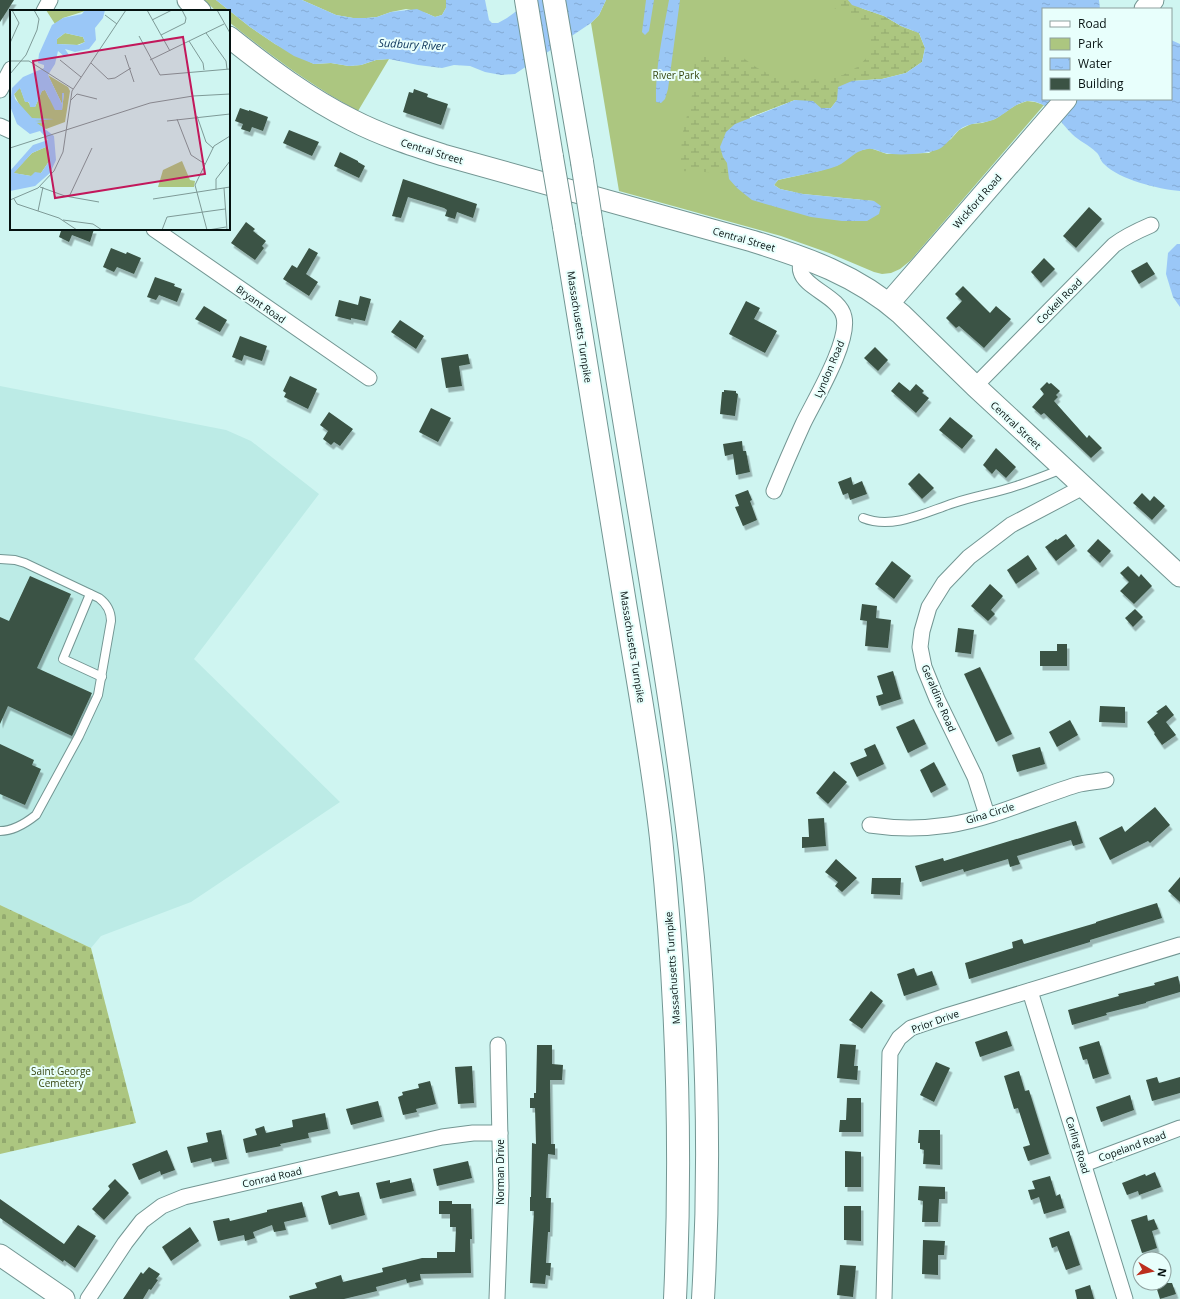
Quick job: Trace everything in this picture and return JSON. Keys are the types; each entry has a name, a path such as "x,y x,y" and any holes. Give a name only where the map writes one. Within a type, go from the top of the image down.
{"highway":[{"name":"Massachusetts Turnpike","path":"526,0 649,746 662,844 673,974 677,1066 679,1159 675,1299"},
{"path":"554,0 664,658 693,880 701,972 706,1110 706,1203 703,1299"}],"main road":[{"path":"188,0 199,10"},
{"path":"1146,8 1153,0"},
{"name":"Central Street","path":"230,38 311,97 353,121 397,140 443,155 752,241 802,257 861,284 889,303 975,386 1180,576"},
{"name":"Wickford Road","path":"889,303 1065,100"},
{"path":"0,1255 64,1299"}],"street":[{"path":"45,10 50,0"},
{"path":"0,90 10,71"},
{"path":"0,126 10,131"},
{"name":"Cockell Road","path":"975,386 1114,246 1123,238 1151,225"},
{"name":"Bryant Road","path":"155,230 369,378"},
{"name":"Lyndon Road","path":"774,491 802,426 830,372 845,327 842,312 837,305 806,280 801,273 802,257"},
{"name":"Geraldine Road","path":"987,815 976,777 937,699 924,667 920,647 922,631 929,607 944,583 969,557 1011,525 1083,487"},
{"name":"Gina Circle","path":"870,825 895,829 916,829 950,825 987,815 1078,785 1106,780"},
{"name":"Prior Drive","path":"884,1299 890,1053 899,1038 910,1028 1180,946"},
{"name":"Carling Road","path":"1030,991 1125,1299"},
{"name":"Norman Drive","path":"497,1299 501,1214 498,1045"},
{"name":"Copeland Road","path":"1084,1164 1180,1128"},
{"name":"Conrad Road","path":"88,1299 133,1231 142,1221 162,1206 173,1201 184,1197 442,1137 468,1133 500,1133"}],"lane":[{"path":"863,518 870,521 893,522 905,519 954,503 1016,486 1063,468"},
{"path":"0,559 14,560 25,563 105,602 112,621 98,695 79,736 36,814 27,822 15,828 0,831"},
{"path":"90,594 63,659 102,677"}],"shaded area":[{"path":"0,386 226,430 251,441 319,494 194,659 340,802 191,902 101,936 91,948 0,905"}],"green space":[{"path":"204,0 216,0 229,10 215,10"},
{"path":"302,0 446,0 446,8 442,15 435,17 426,13 406,9 377,17 353,18 336,15"},
{"name":"River Park","path":"606,0 848,0 925,48 750,117 752,200 874,201 803,194 780,189 774,185 778,180 819,171 838,165 858,151 870,148 887,154 929,153 951,139 959,130 971,124 982,123 995,119 1016,105 1027,101 1044,105 910,261 900,269 891,273 882,274 781,236 619,191 591,23 599,15"},
{"path":"827,0 848,0 852,5 884,16 901,26 919,33 925,48 922,62 906,73 882,79 852,81 831,108 821,109 795,100 750,117 723,157 727,163 728,173 680,171 682,136 692,95 695,58 721,55 742,57 774,77 793,80 819,79 843,75 859,66 869,55 871,37 865,22 834,8"},
{"path":"230,11 275,44 314,64 331,63 349,66 361,65 376,60 389,59 358,111 308,81 230,23"},
{"name":"Saint George Cemetery","path":"0,905 91,948 136,1123 0,1154"}],"water":[{"name":"Sudbury River","path":"216,0 302,0 336,15 353,18 366,18 377,17 391,12 417,9 435,17 442,15 446,8 446,0 485,0 489,20 492,23 498,23 532,0 606,0 599,15 591,23 515,74 501,75 485,72 470,66 454,65 442,68 389,59 376,60 361,65 349,66 331,63 314,64 294,56 275,44"},
{"path":"646,0 654,0 649,31 645,35 642,32"},
{"path":"669,0 680,0 668,89 665,99 661,103 656,102 657,76"},
{"path":"848,0 1099,0 1100,8 1042,8 1042,100 1172,100 1172,40 1180,44 1180,191 1140,183 1111,170 1103,163 1097,153 1072,134 1056,115 1041,104 1030,101 1013,107 993,120 963,127 937,150 914,154 890,154 872,149 863,150 837,166 778,180 774,185 780,189 803,194 874,201 881,206 879,214 867,221 842,221 811,217 752,200 737,188 729,179 727,163 723,157 720,147 726,132 735,124 795,100 813,101 821,108 831,108 837,100 838,87 852,81 882,79 906,73 922,62 925,48 919,33 901,26 884,16 852,5"},
{"path":"1177,244 1180,244 1180,307 1173,297 1166,274 1168,253"}],"building":[{"path":"0,0 14,0 0,22"},
{"path":"414,89 428,94 427,97 448,104 441,125 403,112 409,92 413,93"},
{"path":"240,108 268,117 263,131 252,127 250,132 241,129 243,124 235,121"},
{"path":"289,130 319,142 312,156 283,143"},
{"path":"340,152 365,166 359,178 334,166"},
{"path":"403,179 477,204 473,218 457,212 455,219 445,216 447,210 444,208 408,197 401,218 392,216"},
{"path":"1089,207 1102,219 1076,248 1063,236"},
{"path":"246,222 255,229 253,231 266,241 262,246 264,248 255,260 231,243"},
{"path":"60,230 94,230 90,242 72,235 69,242 59,237 61,231"},
{"path":"111,248 126,254 127,252 141,258 134,274 117,267 114,272 103,267"},
{"path":"309,248 318,253 306,274 318,282 309,296 283,279 292,265 297,268"},
{"path":"1044,258 1055,269 1041,283 1031,272"},
{"path":"1147,262 1155,274 1139,284 1131,271"},
{"path":"155,277 175,284 174,286 182,289 177,302 159,295 156,300 147,297"},
{"path":"963,286 990,313 996,306 1011,319 984,348 959,326 956,328 946,318 962,301 955,294"},
{"path":"360,296 371,299 365,321 351,318 351,320 335,316 339,300 358,305"},
{"path":"746,301 760,308 754,319 777,331 765,353 729,334"},
{"path":"204,306 227,320 220,332 195,319"},
{"path":"400,320 424,336 416,349 391,332"},
{"path":"240,336 267,346 262,361 244,355 242,361 232,357"},
{"path":"875,347 888,360 878,371 864,358"},
{"path":"468,354 470,364 459,366 462,386 446,388 441,358"},
{"path":"290,376 317,389 308,409 284,397 286,393 283,391"},
{"path":"899,382 910,391 916,384 924,391 922,393 929,398 916,413 891,391"},
{"path":"1047,382 1049,384 1051,383 1060,391 1056,395 1058,397 1054,401 1087,438 1089,435 1102,448 1091,458 1044,413 1041,415 1032,407 1044,394 1040,389"},
{"path":"724,390 736,391 738,394 735,416 720,414 722,392 724,392"},
{"path":"431,408 451,418 438,442 419,432"},
{"path":"329,412 353,429 340,446 334,442 331,445 323,439 328,431 320,425"},
{"path":"950,417 973,436 962,449 939,430"},
{"path":"742,441 743,451 746,451 750,472 736,475 733,454 725,456 723,444"},
{"path":"996,448 1016,467 1006,478 996,469 992,474 983,465"},
{"path":"919,473 934,488 922,499 908,484"},
{"path":"851,477 853,485 862,481 867,494 850,500 848,493 843,495 838,482"},
{"path":"748,490 752,500 750,501 757,520 743,526 735,507 739,506 735,495"},
{"path":"1142,493 1150,501 1154,496 1165,506 1152,520 1133,503"},
{"path":"1066,534 1075,546 1056,561 1045,547"},
{"path":"1098,539 1111,551 1100,563 1087,551"},
{"path":"1028,555 1037,569 1016,584 1007,570"},
{"path":"892,561 911,576 894,599 875,584"},
{"path":"1128,566 1139,577 1141,574 1152,586 1134,604 1120,591 1129,582 1120,573"},
{"path":"30,576 71,594 37,668 92,693 72,736 8,706 0,724 0,617 9,621"},
{"path":"990,584 1003,596 991,610 995,614 988,621 971,606"},
{"path":"862,604 877,606 876,618 891,620 888,648 865,646 867,621 860,620"},
{"path":"1135,609 1143,617 1133,627 1125,618"},
{"path":"958,628 974,630 971,654 955,652"},
{"path":"1057,644 1067,644 1067,666 1040,666 1040,651 1057,651"},
{"path":"980,667 1012,734 996,742 964,674"},
{"path":"893,671 901,699 879,706 876,696 883,694 877,676"},
{"path":"1166,705 1174,715 1166,722 1176,735 1162,745 1147,722 1158,713 1156,712"},
{"path":"1100,706 1125,707 1125,723 1099,722"},
{"path":"914,719 926,744 908,753 896,727"},
{"path":"1070,720 1078,735 1057,747 1049,732"},
{"path":"0,744 34,760 32,765 41,769 25,805 0,794"},
{"path":"875,744 884,764 857,777 850,763 867,756 864,749"},
{"path":"1040,747 1045,764 1017,772 1012,755"},
{"path":"934,762 946,785 931,793 920,770"},
{"path":"834,771 847,782 828,804 816,793"},
{"path":"1155,807 1170,825 1150,843 1148,841 1110,860 1099,838 1122,826 1125,832"},
{"path":"824,818 826,846 802,848 802,837 809,837 808,819"},
{"path":"1076,821 1083,843 1073,846 1071,840 1017,856 1020,864 1010,867 1008,859 964,872 963,869 920,882 915,866 943,858 944,861"},
{"path":"836,859 857,878 842,892 835,886 838,882 825,872"},
{"path":"1180,877 1180,902 1168,891"},
{"path":"872,878 901,878 900,895 871,894"},
{"path":"1157,903 1162,918 969,979 965,963 1013,948 1012,942 1022,939 1024,944"},
{"path":"914,968 917,976 932,971 937,985 904,996 897,974"},
{"path":"1178,976 1180,992 1146,1003 1106,1013 1107,1015 1072,1025 1068,1010 1119,996 1118,994 1155,985 1154,983"},
{"path":"871,991 883,1001 862,1029 849,1020"},
{"path":"1007,1031 1012,1046 980,1057 975,1042"},
{"path":"1099,1041 1109,1074 1093,1079 1087,1059 1083,1060 1079,1047"},
{"path":"840,1044 856,1045 854,1066 858,1066 857,1080 837,1078"},
{"path":"537,1045 552,1045 552,1064 563,1065 562,1080 550,1080 551,1144 555,1144 555,1155 548,1154 546,1198 551,1198 550,1232 548,1232 546,1263 551,1263 550,1276 546,1275 545,1284 530,1283 534,1211 530,1211 532,1143 536,1144 535,1108 530,1108 530,1098 534,1098 534,1093 536,1093"},
{"path":"936,1062 950,1068 934,1102 920,1095"},
{"path":"472,1066 474,1103 458,1104 455,1067"},
{"path":"1019,1071 1025,1091 1029,1090 1049,1154 1028,1161 1023,1147 1030,1145 1018,1108 1014,1109 1004,1076"},
{"path":"1157,1077 1159,1083 1180,1077 1180,1093 1152,1101 1146,1080"},
{"path":"430,1081 436,1104 416,1109 417,1112 403,1115 398,1097 403,1095 402,1092 419,1088 418,1084"},
{"path":"1130,1095 1134,1110 1101,1122 1096,1107"},
{"path":"847,1098 861,1098 861,1132 839,1132 840,1120 846,1120"},
{"path":"378,1101 382,1117 351,1125 346,1109"},
{"path":"325,1113 328,1129 308,1133 309,1138 280,1144 281,1146 246,1153 243,1139 257,1135 255,1129 264,1126 266,1133 293,1127 292,1120"},
{"path":"221,1130 227,1159 212,1162 211,1158 191,1163 187,1147 208,1142 206,1133"},
{"path":"919,1130 940,1130 940,1165 923,1164 924,1150 920,1149 920,1143 918,1143"},
{"path":"167,1150 175,1170 161,1175 160,1171 139,1180 132,1164"},
{"path":"845,1151 861,1152 861,1187 845,1187"},
{"path":"468,1161 472,1178 437,1186 433,1169"},
{"path":"1155,1172 1161,1187 1139,1195 1138,1191 1127,1195 1122,1183 1145,1174 1146,1176"},
{"path":"1050,1176 1056,1196 1060,1194 1064,1208 1044,1214 1039,1197 1031,1200 1028,1190 1035,1189 1032,1181"},
{"path":"411,1178 414,1191 380,1199 376,1183 390,1180 390,1183"},
{"path":"115,1179 129,1193 104,1220 92,1209 110,1189 108,1186"},
{"path":"919,1186 945,1187 945,1199 939,1199 938,1222 922,1222 923,1201 918,1200"},
{"path":"337,1191 339,1196 359,1192 365,1215 329,1225 321,1196"},
{"path":"0,1199 64,1244 78,1225 96,1236 75,1268 64,1260 63,1262 0,1218"},
{"path":"439,1201 452,1201 452,1204 471,1204 471,1273 420,1274 421,1280 407,1283 406,1279 376,1287 377,1291 344,1299 290,1299 289,1296 317,1288 315,1283 341,1275 343,1282 383,1272 382,1268 422,1258 437,1258 437,1252 455,1252 456,1227 450,1227 450,1214 439,1214"},
{"path":"302,1202 306,1217 284,1222 286,1230 274,1232 272,1225 253,1232 255,1238 245,1241 244,1235 218,1241 213,1221 229,1218 230,1221"},
{"path":"844,1206 861,1206 861,1241 844,1240"},
{"path":"1147,1215 1148,1221 1154,1219 1158,1229 1152,1231 1157,1248 1148,1251 1141,1251 1131,1220"},
{"path":"190,1227 199,1241 171,1261 162,1247"},
{"path":"1069,1231 1080,1265 1066,1270 1057,1246 1052,1248 1049,1238"},
{"path":"923,1240 945,1241 944,1255 938,1255 938,1275 922,1274"},
{"path":"840,1265 856,1266 853,1297 837,1295"},
{"path":"149,1267 160,1274 151,1290 149,1289 143,1299 123,1299 141,1272 143,1274"},
{"path":"1172,1283 1176,1294 1160,1299 1158,1291 1172,1291"},
{"path":"1090,1285 1094,1299 1077,1299 1075,1290"}]}
